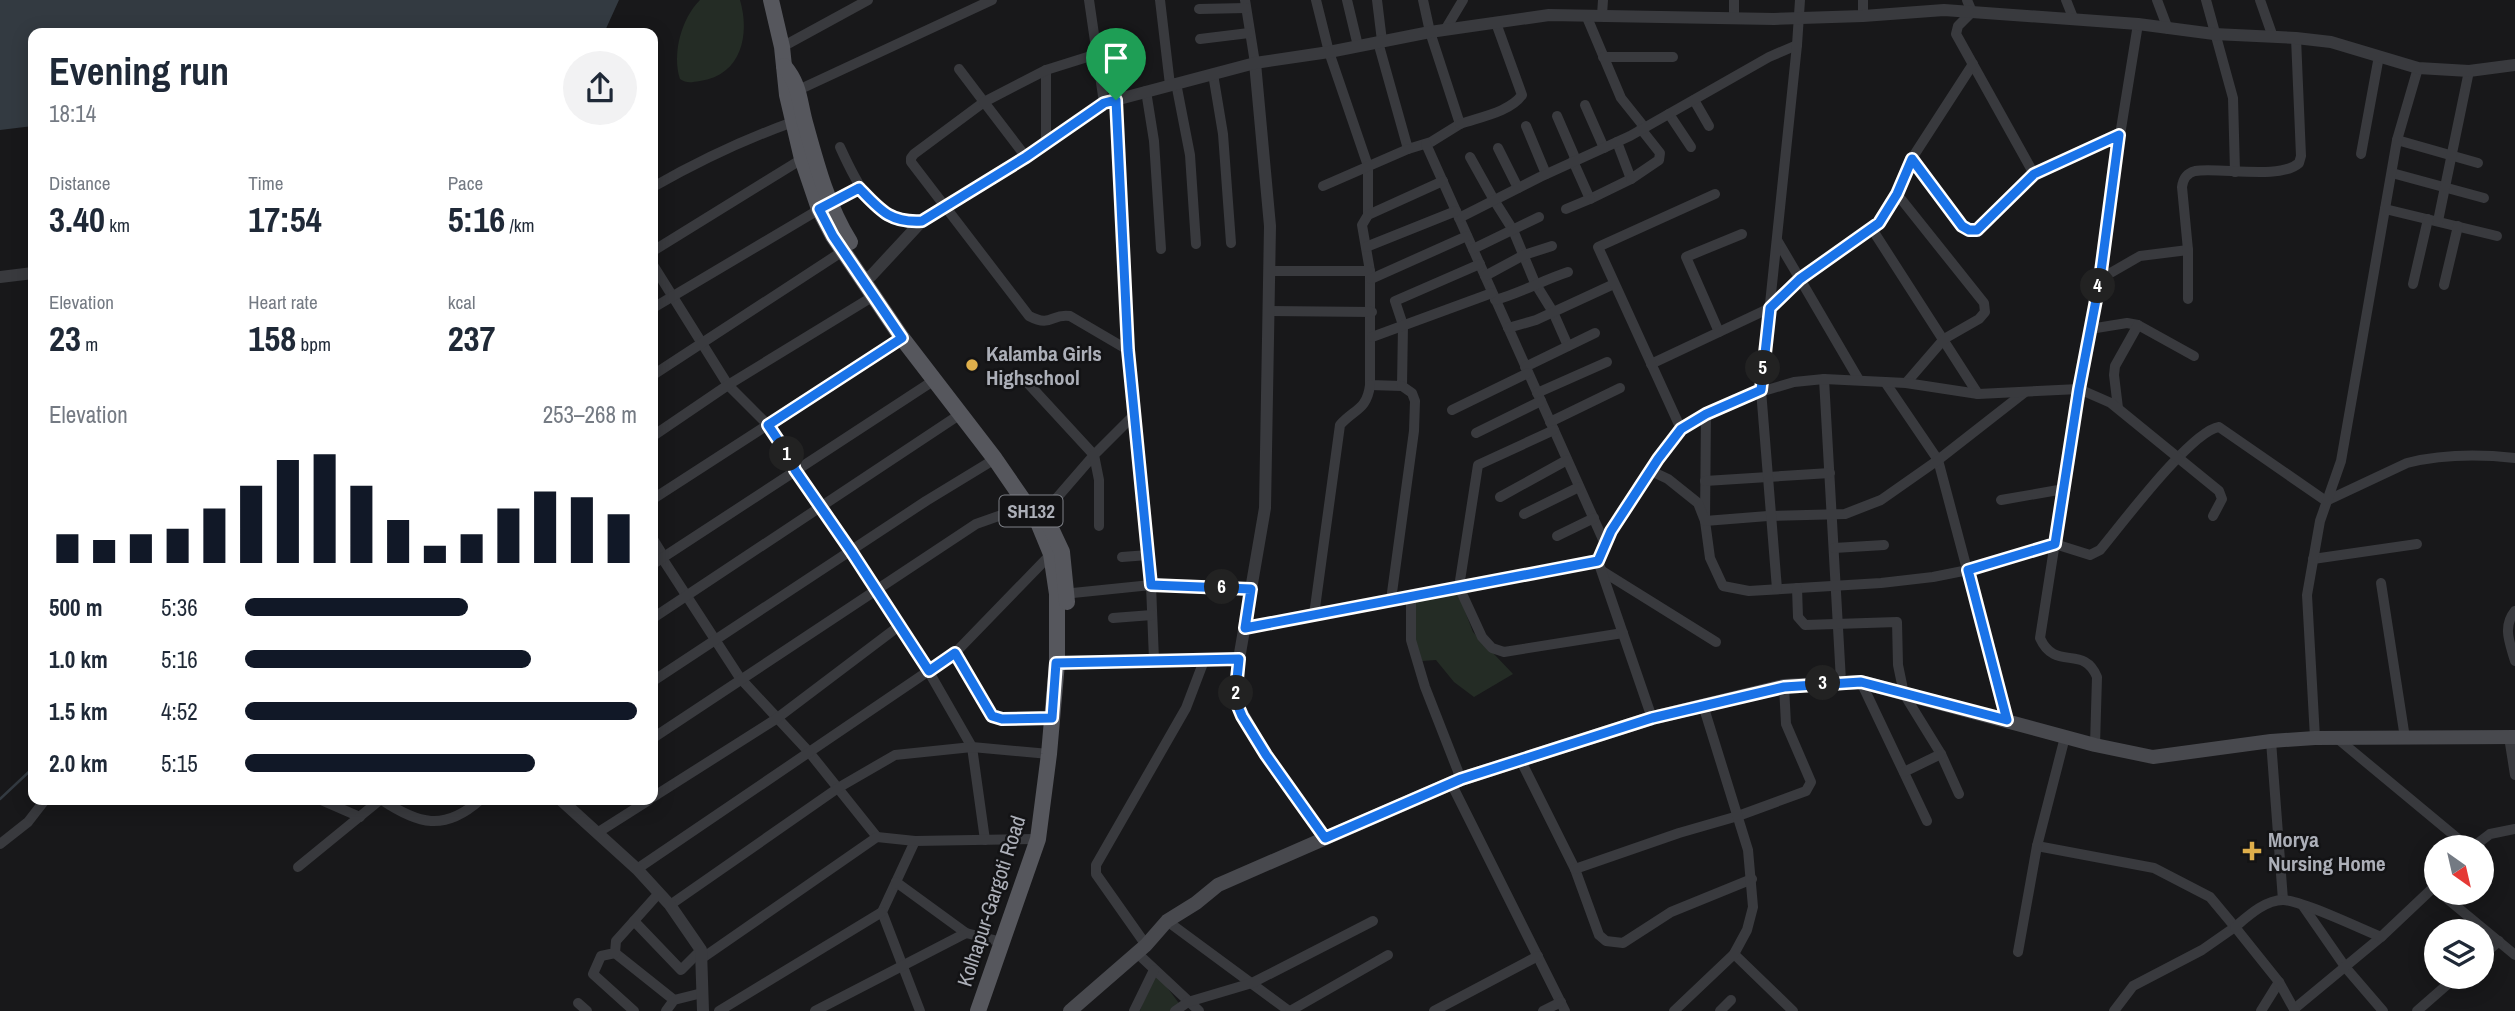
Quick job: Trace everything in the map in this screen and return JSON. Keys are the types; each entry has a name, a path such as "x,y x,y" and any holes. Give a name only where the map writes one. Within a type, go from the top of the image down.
{"main road":[{"path":"771,0 784,66 794,78 793,93 804,121 825,206 941,374 1001,449 1062,552 1056,777 1048,831 988,1011"},
{"name":"SH132","path":"793,93 793,122 802,159 843,251 872,297 933,382 995,459 1027,506 1041,516 1062,594"},
{"name":"Kolhapur-Gargoti Road","path":"978,1011 1038,839 1061,662"},
{"path":"1070,1011 1141,949 1167,921 1218,885 1456,781 1652,718 1784,687 1841,681 1861,682 2095,745 2153,757 2271,741 2315,738 2512,737"}],"street":[{"path":"782,47 868,0"},
{"path":"793,93 992,0"},
{"path":"1089,0 1097,54 1110,101 1133,416 1151,585 1154,660"},
{"path":"1160,0 1173,84 1190,155 1196,244"},
{"path":"1314,615 1340,425 1363,407 1368,398 1372,312 1371,275 1362,225 1368,215 1368,166 1329,52 1316,0"},
{"path":"1348,0 1358,46"},
{"path":"1377,0 1380,42 1408,149"},
{"path":"1423,0 1430,32 1460,124"},
{"path":"1446,30 1463,0"},
{"path":"1602,15 1603,0"},
{"path":"1734,0 1734,17"},
{"path":"1777,589 1761,390 1800,0"},
{"path":"1863,0 1863,16"},
{"path":"2066,0 2074,20"},
{"path":"2157,0 2168,29"},
{"path":"2206,0 2233,98 2235,172"},
{"path":"2260,0 2273,37"},
{"path":"1199,9 1246,4 1255,63 1270,226 1265,508 1239,659 1235,699 1242,716 1272,765 1325,838"},
{"path":"1970,6 1956,34 2034,174"},
{"path":"871,276 922,221 1110,101 1255,63 1430,32 1549,15 1863,16 1970,6 2214,34 2331,42 2418,68 2469,71 2515,65"},
{"path":"1566,209 1631,178 1660,160 1660,153 1620,98 1586,15"},
{"path":"1323,186 1408,149 1426,144 1460,124 1516,103 1522,95 1496,23"},
{"path":"2095,745 2097,677 2093,667 2089,662 2053,654 2044,648 2040,638 2079,389 2100,279 2119,135 2138,24"},
{"path":"1200,39 1249,33"},
{"path":"2188,299 2183,180 2195,171 2289,170 2299,163 2301,156 2295,38"},
{"path":"1366,247 1494,200 1643,129 1769,57 1797,45"},
{"path":"1097,54 1046,70 984,102 911,158 944,206 1029,316 1047,322 1063,315 1070,316 1128,350"},
{"path":"2361,155 2379,56"},
{"path":"1603,57 1674,57"},
{"path":"1651,364 1770,308 1800,279 1879,223 1897,194 1912,159 1973,64"},
{"path":"2315,738 2307,594 2326,502 2341,461 2397,140 2418,68"},
{"path":"959,69 1026,157"},
{"path":"1046,70 1046,141"},
{"path":"2413,284 2446,187 2469,71"},
{"path":"1213,74 1223,134 1231,243"},
{"path":"1146,91 1154,141 1161,249"},
{"path":"1694,100 1709,126"},
{"path":"1585,105 1604,148"},
{"path":"1669,114 1691,147"},
{"path":"1557,116 1590,199"},
{"path":"658,184 696,164 793,122"},
{"path":"1526,126 1546,174"},
{"path":"1912,159 1962,226 1977,230 2034,174 2119,135"},
{"path":"2397,140 2478,163"},
{"path":"1617,142 1631,178"},
{"path":"1426,144 1605,544"},
{"path":"840,147 859,188 887,215 903,222 922,221"},
{"path":"1498,148 1518,188"},
{"path":"1470,157 1513,230 1535,283 1553,312 1568,346"},
{"path":"658,248 802,159"},
{"path":"2392,173 2484,198"},
{"path":"1368,215 1443,181"},
{"path":"658,305 859,188"},
{"path":"1681,429 1598,247 1715,194"},
{"path":"1897,194 1984,303 1985,312 1979,319 1944,339 1906,383"},
{"path":"2385,209 2497,236"},
{"path":"1473,249 1539,217"},
{"path":"2444,285 2458,226"},
{"path":"1871,229 1978,394"},
{"path":"1719,332 1686,257 1742,233"},
{"path":"1269,271 1371,275 1467,236"},
{"path":"1777,240 1859,380"},
{"path":"1485,276 1524,255 1552,246"},
{"path":"2100,279 2140,256 2188,250"},
{"path":"658,372 843,251"},
{"path":"1402,386 1403,325 1395,301 1480,264"},
{"path":"1371,337 1494,296 1519,293 1535,283 1568,272"},
{"path":"658,273 728,385 768,425 929,671 972,747 985,839"},
{"path":"0,277 28,274"},
{"path":"1508,328 1535,320 1614,284"},
{"path":"658,433 728,385 872,297"},
{"path":"1268,311 1372,312"},
{"path":"2090,329 2127,323 2138,325 2194,356"},
{"path":"2118,408 2115,366 2138,325"},
{"path":"1452,410 1595,333"},
{"path":"658,496 902,338"},
{"path":"1476,433 1607,362"},
{"path":"1024,379 1094,455 1099,480 1099,526"},
{"path":"1824,379 1841,681"},
{"path":"1652,718 1600,565 1605,544 1681,429 1706,414 1761,390 1794,382 1824,379 1906,383 1978,394 2079,389 2101,397 2118,408 2219,491 2222,499 2213,516"},
{"path":"658,560 933,382"},
{"path":"1885,382 1938,460 2007,720"},
{"path":"1370,386 1402,386 1412,393 1415,401 1414,431 1391,600"},
{"path":"1620,388 1478,464 1459,587 1482,636 1492,648 1504,652 1623,633"},
{"path":"1705,521 1845,514 1881,500 2026,392"},
{"path":"1706,414 1705,521 1710,558 1723,586 1749,591 1933,577 1968,570 2055,544 2090,555 2100,550 2178,457 2210,428 2219,427 2326,502"},
{"path":"658,615 959,415"},
{"path":"1041,516 1094,455 1133,416"},
{"path":"2326,502 2420,459 2451,455 2515,458"},
{"path":"658,678 995,459"},
{"path":"1500,497 1567,460"},
{"path":"1651,471 1668,479 1698,503 1705,521"},
{"path":"1705,481 1829,473"},
{"path":"1524,514 1580,487"},
{"path":"2001,500 2064,489"},
{"path":"658,735 976,524 1027,506"},
{"path":"1557,536 1594,519"},
{"path":"2313,559 2417,544"},
{"path":"1834,548 1884,545"},
{"path":"636,869 955,653 1051,554"},
{"path":"1122,557 1148,555"},
{"path":"658,562 687,596 740,678 809,752 877,837"},
{"path":"1245,628 1459,587 1600,565 1716,642"},
{"path":"2381,583 2405,738"},
{"path":"1062,594 1151,585 1251,589"},
{"path":"1797,588 1798,617 1805,625 1897,622 1898,665 1904,694 1941,754 1959,794"},
{"path":"1411,596 1411,640 1456,781 1563,1007 1543,1011"},
{"path":"2512,612 2506,629 2515,661"},
{"path":"1113,618 1153,615"},
{"path":"658,795 776,719 899,626"},
{"path":"955,653 992,716 1002,719 1052,718"},
{"path":"1199,1011 1154,970 1096,874 1096,865 1186,708 1205,659"},
{"path":"1061,662 1239,659"},
{"path":"1861,682 1927,821"},
{"path":"1575,869 1806,791 1811,782 1786,724 1784,687"},
{"path":"1674,1011 1734,954 1752,918 1752,879 1748,850 1703,705"},
{"path":"2018,952 2038,846 2065,737"},
{"path":"2512,737 2515,775"},
{"path":"2338,739 2456,835"},
{"path":"2271,741 2283,900"},
{"path":"670,905 838,788 895,754 972,747 1049,754"},
{"path":"1905,772 1941,754"},
{"path":"1521,761 1575,869 1599,935 1606,941 1623,943 1671,912 1752,879"},
{"path":"0,844 28,822 41,805"},
{"path":"332,805 360,817"},
{"path":"298,867 375,805"},
{"path":"390,805 418,821 433,822 452,817 472,805"},
{"path":"566,805 636,869 670,905 701,954 703,1011"},
{"path":"597,833 641,805"},
{"path":"2489,835 2515,829"},
{"path":"634,921 681,970 877,837 915,841 1038,839"},
{"path":"719,1011 882,912 915,841"},
{"path":"2038,846 2154,868 2210,897 2279,982 2294,1010 2424,899"},
{"path":"896,882 966,933 1002,942"},
{"path":"615,953 616,941 659,893"},
{"path":"2114,1011 2133,986 2202,950 2263,906 2283,900 2381,937"},
{"path":"2455,905 2515,955"},
{"path":"2302,906 2346,968 2383,1011"},
{"path":"882,912 920,1011"},
{"path":"1167,921 1289,1011 1388,955"},
{"path":"1175,1011 1188,1002 1252,983 1373,921"},
{"path":"815,1011 966,933"},
{"path":"2494,945 2499,941"},
{"path":"615,953 674,1000"},
{"path":"615,953 601,956 593,974 634,1011"},
{"path":"1734,954 1793,1011"},
{"path":"1434,1011 1538,956"},
{"path":"1134,1011 1154,970"},
{"path":"2261,1011 2279,982"},
{"path":"2417,1011 2442,989"},
{"path":"666,1011 674,1000 702,993"},
{"path":"1720,1011 1731,1000"},
{"path":"578,1003 587,1011"}],"shaded area":[{"path":"0,0 619,0 606,28 28,28 28,127 0,130"},
{"path":"700,0 740,0 743,39 734,62 725,71 714,77 687,82 680,79 678,48 683,27"},
{"path":"1458,593 1473,632 1513,674 1474,697 1454,682 1436,660 1422,661 1415,639 1416,600"},
{"path":"1154,970 1181,1006 1175,1011 1140,1011"}],"waterway":[{"path":"0,799 28,773"}],"place":[{"name":"Kalamba Girls Highschool","path":"972,365"},
{"name":"Morya Nursing Home","path":"2252,851"}],"route":[{"path":"1116,100 1128,350 1151,585 1251,589 1245,628 1598,561 1611,531 1681,429 1706,414 1761,390 1770,308 1800,279 1879,223 1897,194 1912,159 1962,226 1977,230 2034,174 2119,135 2100,279 2079,389 2055,544 1968,570 2007,720 1861,682 1841,681 1784,687 1652,718 1461,779 1325,838 1297,802 1242,716 1235,699 1239,659 1056,663 1052,718 1002,719 992,716 955,653 929,671 768,425 902,338 872,297 819,209 859,188 887,215 903,222 922,221 1026,157 1104,103 1116,100"}]}
